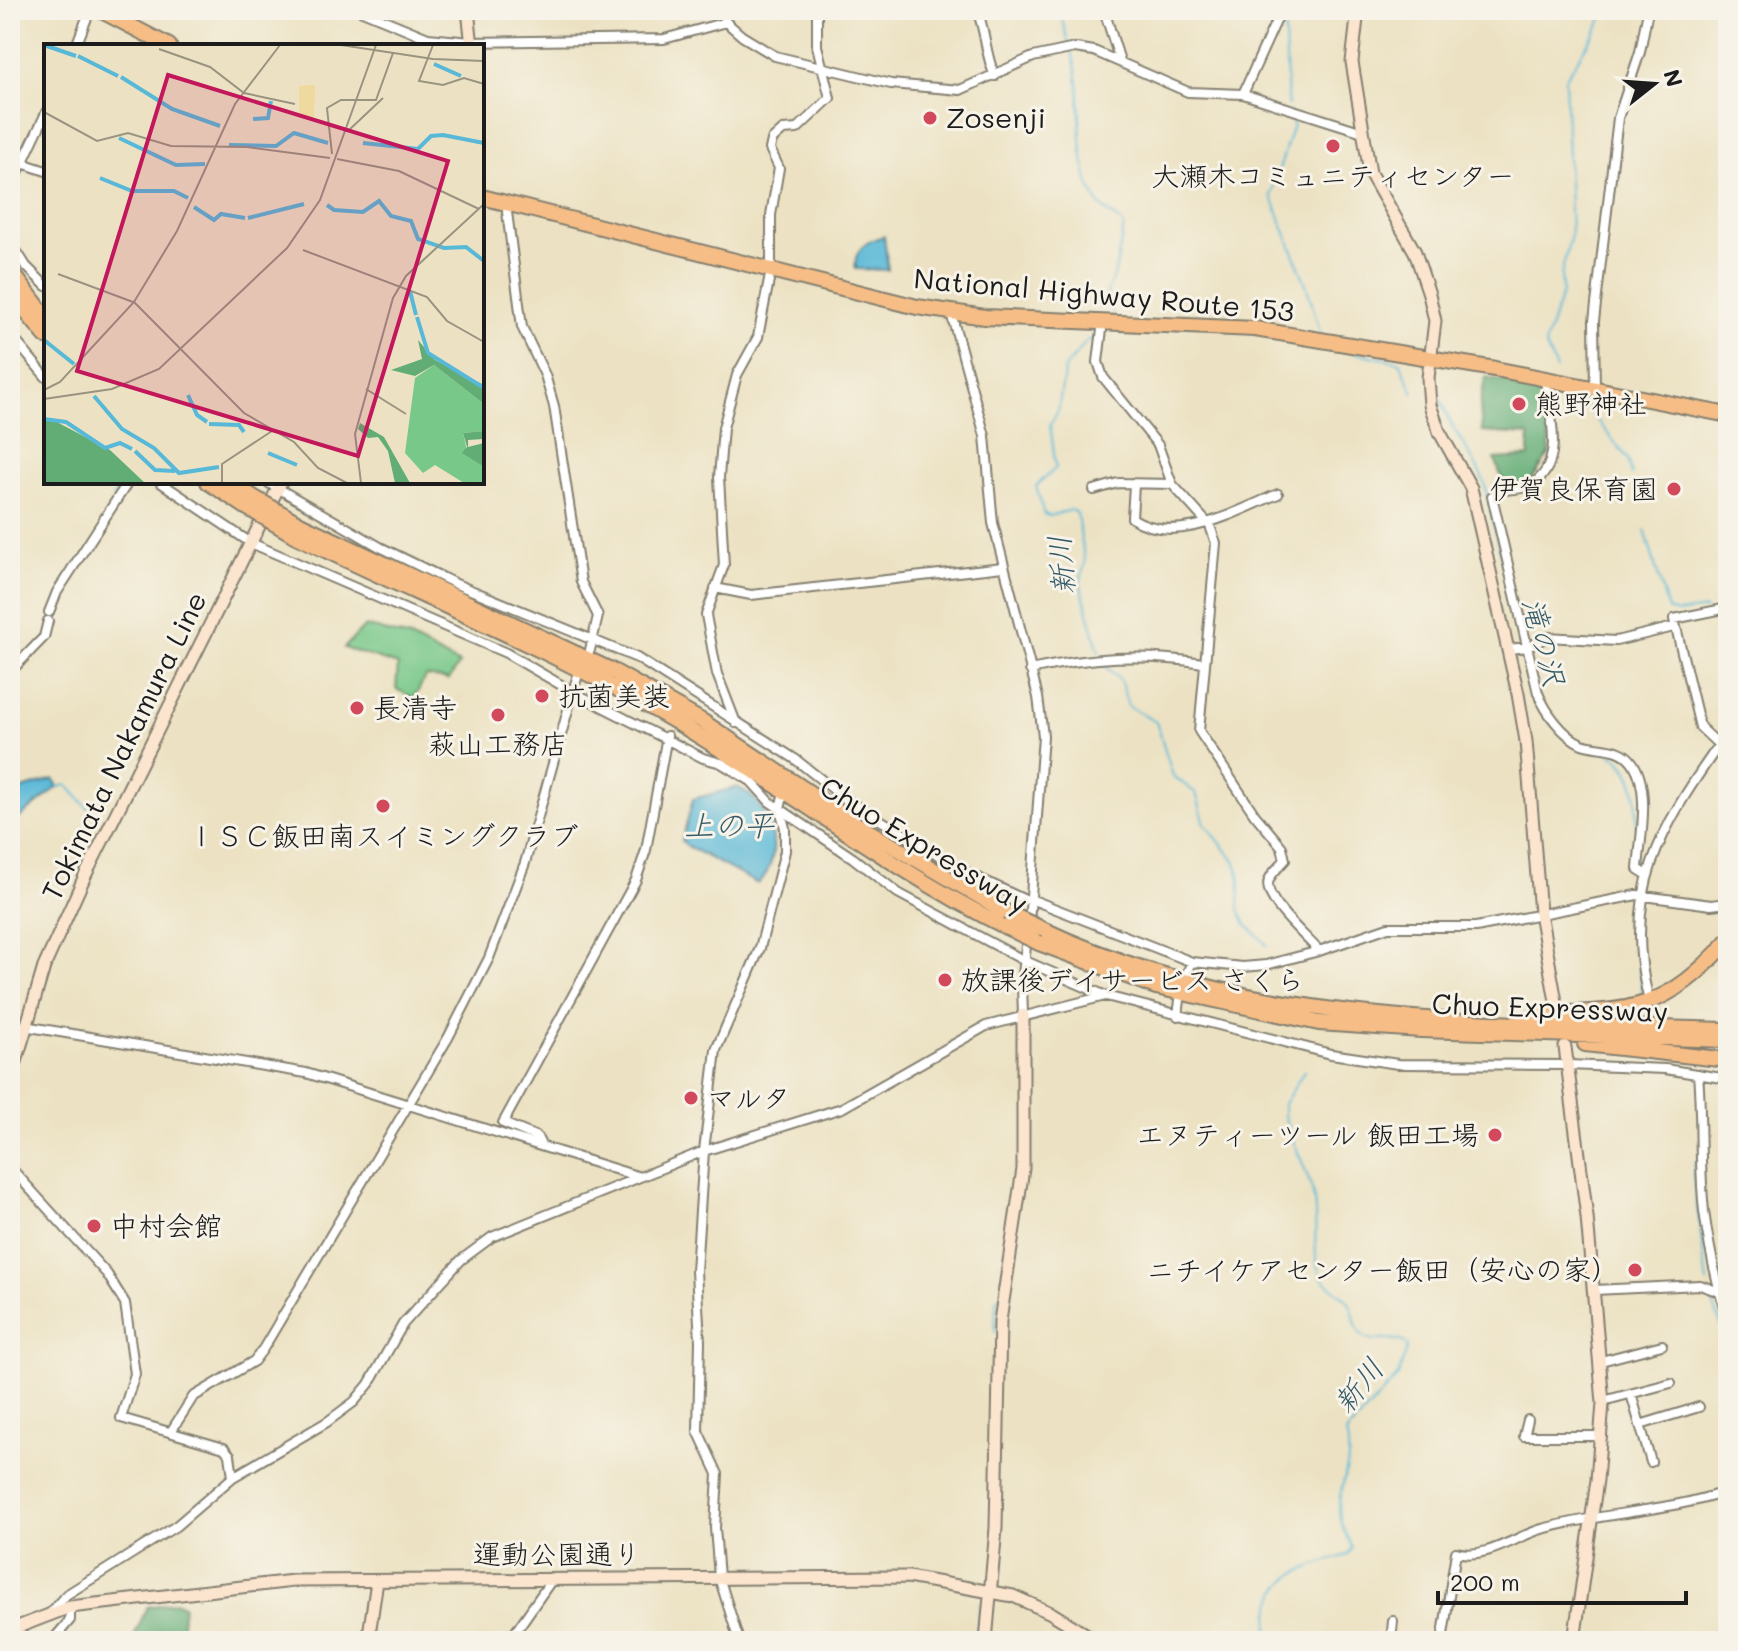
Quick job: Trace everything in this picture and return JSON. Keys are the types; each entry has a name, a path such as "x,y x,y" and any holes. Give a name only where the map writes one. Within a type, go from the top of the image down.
{"highway":[{"path":"100,10 165,44"},
{"name":"National Highway Route 153","path":"484,198 898,304 951,313 1214,325 1320,339 1728,415"},
{"path":"10,270 44,314"},
{"path":"10,292 44,334"},
{"name":"Chuo Expressway","path":"212,484 299,531 624,692 722,750 931,886 1156,987 1319,1023 1421,1030 1728,1040"},
{"name":"Chuo Expressway","path":"233,484 249,502"},
{"name":"Chuo Expressway","path":"1039,936 1199,986 1308,1010 1728,1030"},
{"path":"1368,1015 1570,1013 1644,1006 1687,984 1728,941"},
{"path":"1421,1030 1448,1039 1575,1043 1728,1060"}],"street":[{"path":"77,44 90,10"},
{"path":"360,10 428,38 472,44 664,39 726,22"},
{"path":"468,10 472,44"},
{"path":"721,10 726,22 751,44 775,56 917,88 960,90 1033,57 1075,48 1120,61 1188,92 1243,94 1363,132"},
{"path":"737,723 717,674 709,640 707,606 724,565 719,477 723,428 737,375 758,337 771,270 771,215 779,168 770,149 772,140 783,130 797,129 830,98 817,46 817,10"},
{"path":"977,10 985,26 989,63 995,76"},
{"path":"1104,10 1120,61"},
{"path":"1243,94 1281,10"},
{"path":"1358,10 1352,62 1374,183 1415,252 1429,294 1435,321 1430,405 1439,431 1471,488 1511,649 1526,741 1540,913 1557,1007"},
{"path":"1595,390 1594,321 1618,118 1640,52 1648,10"},
{"path":"10,189 44,117"},
{"path":"22,163 44,170"},
{"path":"507,212 522,327 545,375 554,406 581,582 598,616 590,650"},
{"path":"10,241 26,266 44,284"},
{"path":"951,313 985,436 993,523 1030,670 1043,736 1033,900 1023,960 1023,1169 1000,1321 992,1591 986,1641"},
{"path":"1110,322 1098,362 1103,377 1158,445 1172,484 1207,523 1216,543 1199,731 1255,815 1282,847 1285,860 1270,876 1267,885 1274,903 1319,951"},
{"path":"10,334 44,375"},
{"path":"1545,381 1553,454 1526,488 1498,490 1492,496 1538,693 1551,716 1576,741 1614,749 1633,763 1641,794 1638,869 1646,874"},
{"path":"1094,490 1118,483 1172,484"},
{"path":"10,672 44,637 57,592 127,484"},
{"path":"163,484 251,543 493,647 575,693 667,736 751,781 780,809 853,858 898,893 1023,960 1106,996 1331,1054 1398,1064 1568,1065 1694,1073 1728,1079"},
{"path":"275,484 380,547 456,584 595,638 637,658 795,759 847,800 968,873 1023,899 1033,900 1192,962 1243,967 1266,965 1388,927 1476,927 1636,895 1711,905 1728,903"},
{"name":"Tokimata Nakamura Line","path":"10,1082 24,1026 44,967 84,878 251,543 275,484"},
{"path":"1134,484 1132,518 1172,528 1207,523 1278,494"},
{"path":"715,588 751,595 1003,567"},
{"path":"1648,997 1636,895 1656,844 1678,803 1724,744 1700,727 1674,619 1728,608"},
{"path":"1511,649 1526,647 1547,637 1616,641 1674,627"},
{"path":"1030,670 1110,657 1164,657 1203,663"},
{"path":"172,1430 193,1397 254,1361 263,1349 406,1103 448,1038 489,958 525,863 577,678"},
{"path":"540,1144 537,1137 503,1123 636,880 646,850 667,736"},
{"path":"791,768 795,759"},
{"path":"739,1641 719,1577 715,1528 718,1474 698,1431 695,1407 700,1341 696,1271 704,1151 716,1050 760,948 785,851 785,828 780,809 783,796"},
{"path":"1187,973 1192,962"},
{"path":"51,1612 66,1595 176,1526 233,1477 327,1422 354,1402 369,1384 403,1324 471,1251 506,1229 704,1151 842,1108 986,1026 1106,996"},
{"path":"1178,1016 1180,1000"},
{"path":"24,1026 306,1073 641,1177"},
{"path":"1565,1047 1594,1290 1603,1401 1602,1436 1574,1641"},
{"path":"1684,1058 1694,1073 1703,1126 1704,1209 1716,1289 1728,1321"},
{"path":"10,1167 107,1274 125,1303 135,1374 121,1418 172,1430 224,1448 230,1455 233,1477"},
{"path":"1594,1290 1703,1285 1728,1295"},
{"path":"1601,1361 1662,1345"},
{"path":"1603,1401 1671,1383"},
{"path":"1631,1394 1651,1462"},
{"path":"1640,1425 1699,1407"},
{"path":"1528,1420 1524,1436 1602,1436"},
{"path":"1442,1641 1456,1552 1471,1556 1541,1529 1688,1505 1728,1491"},
{"path":"514,1640 553,1577"},
{"name":"運動公園通り","path":"10,1630 70,1607 257,1584 553,1577 908,1577 992,1591 1051,1613 1097,1641"},
{"path":"368,1641 377,1581"},
{"path":"52,1641 70,1620 70,1607"},
{"path":"1391,1641 1393,1621"},
{"path":"1668,1641 1728,1636"}],"green space":[{"path":"1485,377 1541,387 1545,397 1550,453 1531,481 1504,485 1495,459 1529,457 1529,435 1482,432 1480,407"},
{"path":"365,626 410,638 459,664 449,680 426,676 414,698 396,689 398,665 344,648"},
{"path":"175,1602 184,1606 180,1641 132,1641 147,1607"}],"water":[{"path":"884,236 888,270 856,269 859,251 867,243"},
{"path":"54,779 58,787 13,823 10,793"},
{"name":"上の平","path":"737,787 759,805 772,831 772,859 758,884 685,845 682,840 693,799"}],"waterway":[{"name":"新川","path":"1059,10 1070,47"},
{"path":"1556,369 1545,345 1562,292 1561,275 1571,235 1565,79 1599,26 1605,10"},
{"name":"滝の沢","path":"1284,11 1288,105"},
{"name":"新川","path":"1072,53 1079,90 1084,166 1089,184 1100,205 1124,226 1115,272 1107,292 1113,315"},
{"name":"滝の沢","path":"1289,111 1293,125 1271,195 1307,287 1321,335"},
{"name":"新川","path":"1094,339 1088,340 1065,368 1058,411 1050,425 1056,468 1036,486 1044,514 1049,516 1071,510 1077,513 1085,563 1080,583 1099,652"},
{"name":"滝の沢","path":"1322,346 1400,362 1414,393"},
{"path":"1578,396 1628,459 1632,475"},
{"name":"滝の沢","path":"1441,399 1484,482 1521,646"},
{"path":"113,498 120,484"},
{"path":"1645,530 1668,610 1677,613 1706,609"},
{"path":"10,677 51,633"},
{"name":"滝の沢","path":"1523,652 1533,699 1553,726"},
{"name":"新川","path":"1103,664 1120,680 1128,706 1156,722 1173,776 1196,793 1205,824 1235,861 1240,878 1239,909 1246,924 1268,946"},
{"name":"滝の沢","path":"1561,733 1582,749 1600,752"},
{"name":"滝の沢","path":"1606,752 1621,762 1630,776 1635,793 1637,813 1633,892"},
{"path":"58,787 67,785 90,810 111,793"},
{"path":"10,850 20,846"},
{"name":"滝の沢","path":"1633,898 1637,956"},
{"name":"滝の沢","path":"1639,970 1643,995"},
{"name":"新川","path":"1268,1641 1273,1602 1287,1580 1312,1566 1348,1555 1352,1548 1341,1522 1339,1506 1348,1458 1346,1433 1398,1376 1408,1346 1398,1340 1373,1340 1362,1335 1348,1301 1321,1276 1316,1257 1312,1190 1284,1115 1284,1104 1304,1071"},
{"name":"滝の沢","path":"1695,1161 1693,1176 1707,1283"},
{"name":"滝の沢","path":"1709,1293 1728,1343"},
{"path":"995,1332 996,1300 1000,1296"},
{"path":"976,1641 980,1605"}],"tunnel":[{"path":"1650,1000 1683,1057"}],"place":[{"name":"Zosenji","path":"930,118"},
{"name":"大瀬木コミュニティセンター","path":"1333,146"},
{"name":"熊野神社","path":"1519,404"},
{"name":"伊賀良保育園","path":"1674,489"},
{"name":"抗菌美装","path":"542,696"},
{"name":"長清寺","path":"357,708"},
{"name":"萩山工務店","path":"498,715"},
{"name":"ＩＳＣ飯田南スイミングクラブ","path":"383,806"},
{"name":"放課後デイサービス さくら","path":"945,980"},
{"name":"マルタ","path":"691,1098"},
{"name":"エヌティーツール 飯田工場","path":"1495,1135"},
{"name":"中村会館","path":"94,1226"},
{"name":"ニチイケアセンター飯田（安心の家）","path":"1635,1270"}]}
